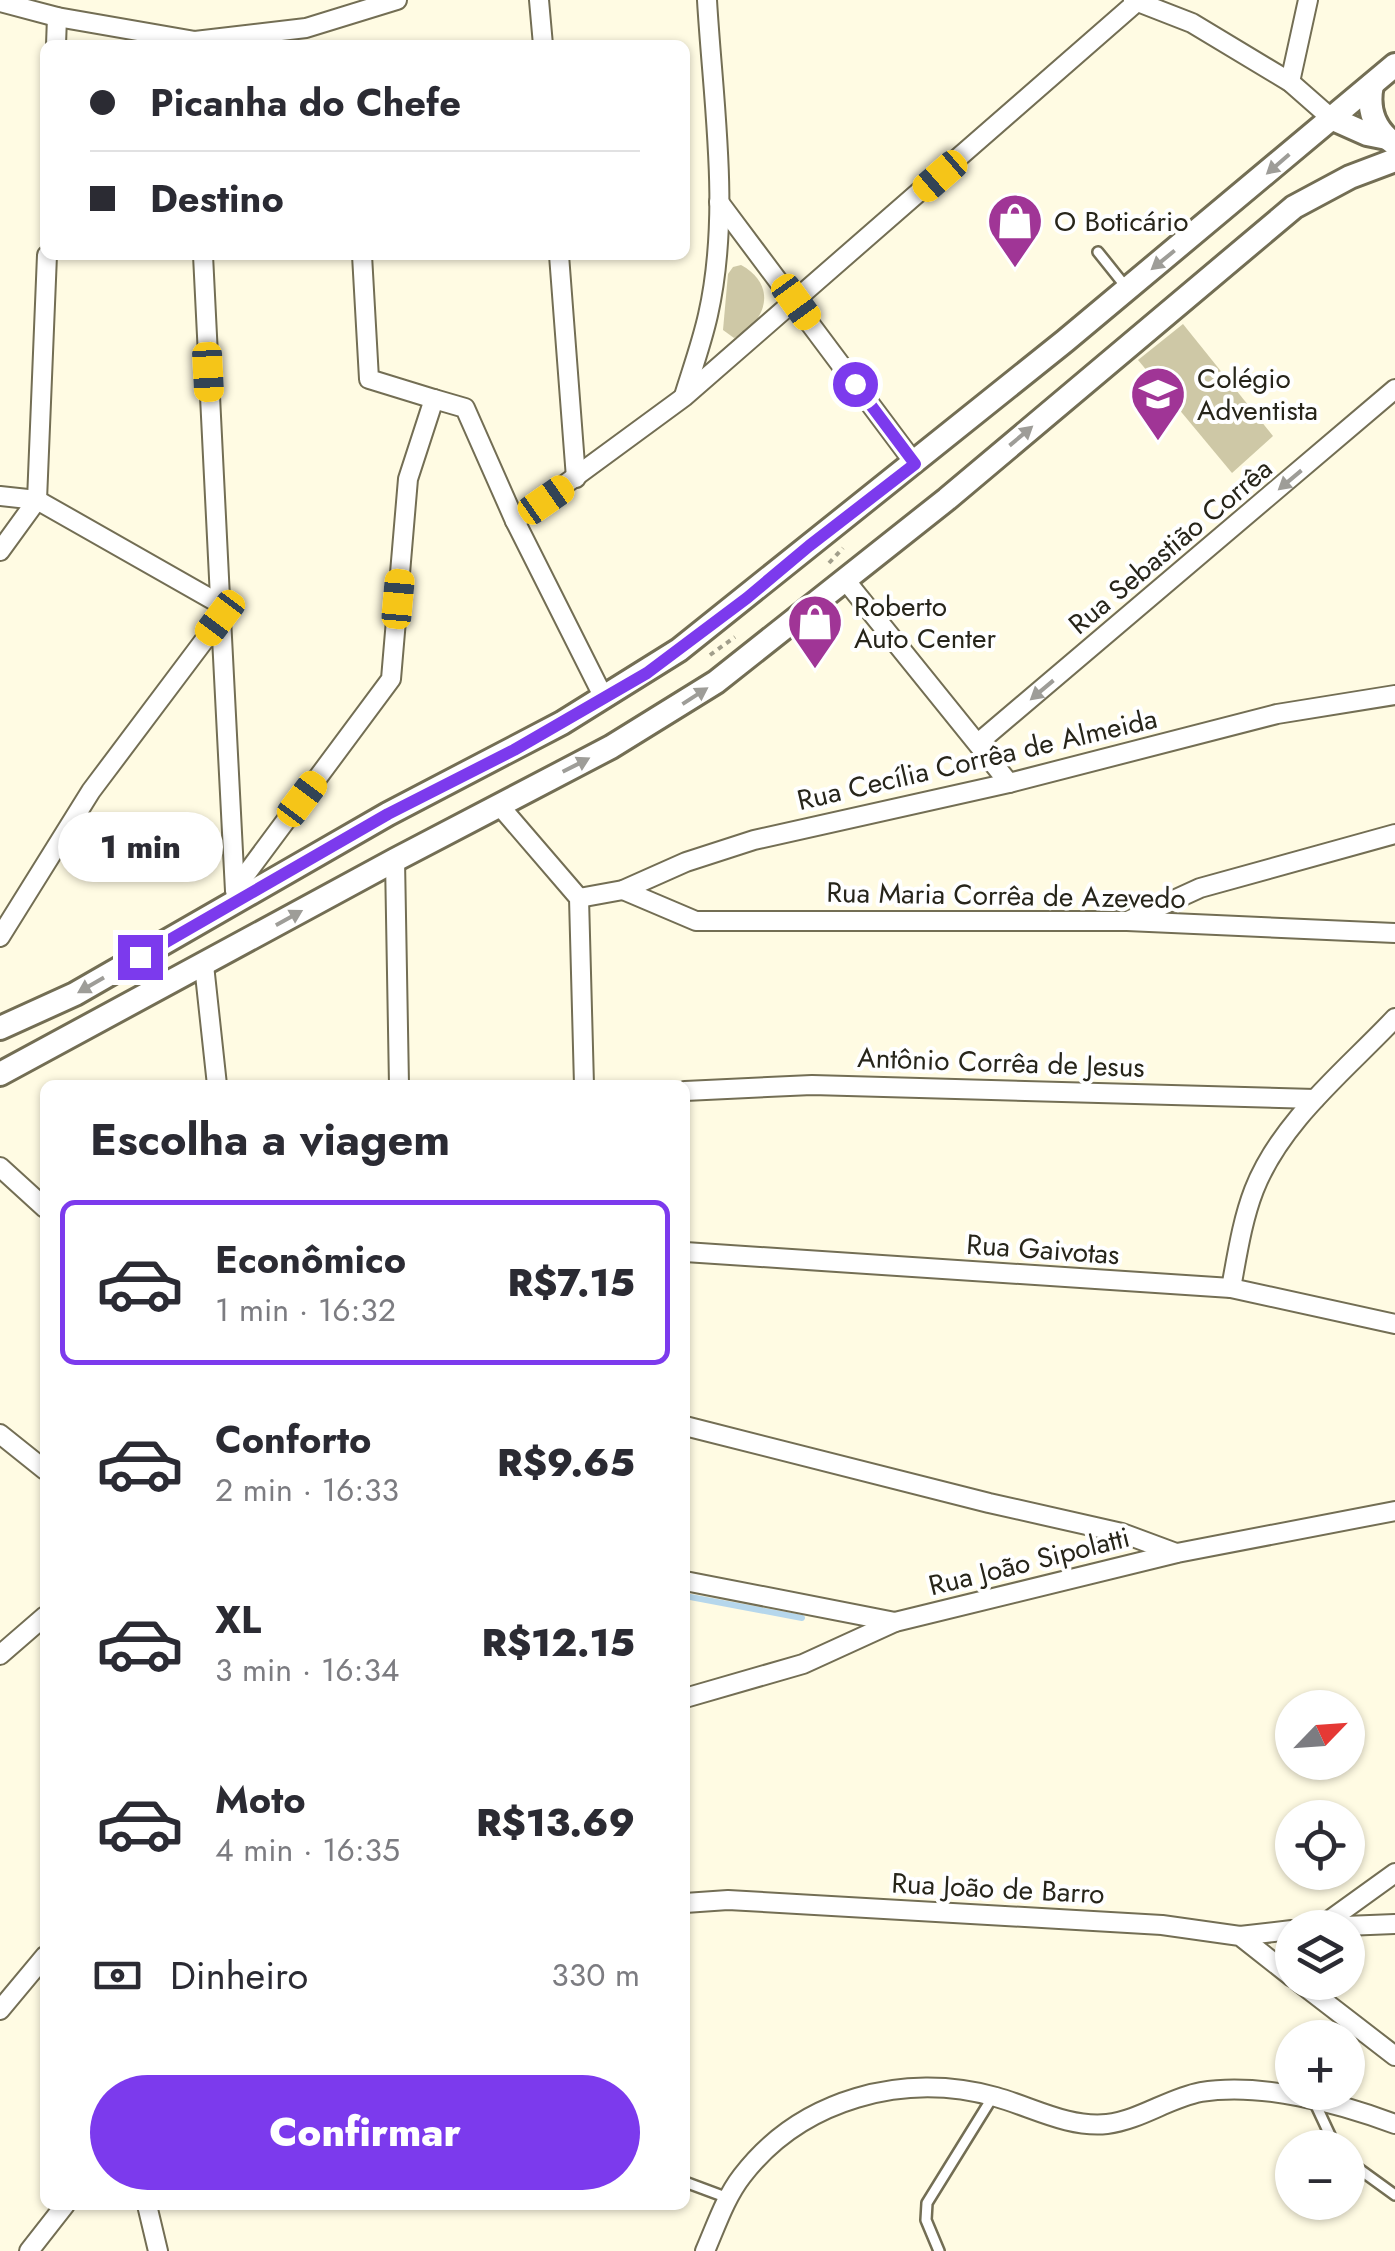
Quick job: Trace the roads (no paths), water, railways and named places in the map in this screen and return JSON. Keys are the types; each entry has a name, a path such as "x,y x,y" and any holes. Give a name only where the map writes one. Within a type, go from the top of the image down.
{"main road":[{"path":"0,1028 75,994 236,895 514,750 679,650 1128,290 1395,64"},
{"path":"1372,85 1370,108 1392,148"},
{"path":"1332,118 1392,148"},
{"path":"0,1074 611,747 791,634 846,581 1294,207 1350,177 1392,148"}],"street":[{"path":"252,40 308,37 397,0"},
{"path":"540,0 543,40"},
{"path":"684,397 709,314 719,202 708,0"},
{"path":"1290,82 1308,0"},
{"path":"515,521 684,397 1137,1 1192,23 1290,82 1332,118"},
{"path":"0,2 179,40"},
{"path":"56,40 57,17"},
{"path":"719,202 915,464"},
{"path":"0,551 37,500 47,260"},
{"path":"203,260 236,895"},
{"path":"362,260 369,379 465,408 515,521 604,698"},
{"path":"559,260 576,478"},
{"name":"Rua Sebastião Corrêa","path":"978,743 1395,390"},
{"path":"236,895 391,679 408,480 434,399"},
{"path":"0,496 37,500 220,611"},
{"path":"846,581 1010,783"},
{"path":"0,937 92,791 220,611"},
{"name":"Rua Cecília Corrêa de Almeida","path":"579,898 623,890 686,862 754,840 1010,783 1276,714 1395,694"},
{"path":"499,805 579,898 584,1080"},
{"path":"1127,921 1200,888 1395,834"},
{"path":"395,860 399,1080"},
{"name":"Rua Maria Corrêa de Azevedo","path":"623,890 696,921 1127,921 1395,932"},
{"path":"204,965 216,1080"},
{"path":"1230,1288 1252,1193 1269,1158 1315,1099 1395,1018"},
{"name":"Antônio Corrêa de Jesus","path":"690,1091 812,1084 1315,1099"},
{"path":"0,1167 40,1203"},
{"name":"Rua Gaivotas","path":"690,1252 1230,1288 1395,1324"},
{"path":"690,1427 988,1504 1122,1534 1176,1553"},
{"path":"0,1434 40,1466"},
{"name":"Rua João Sipolatti","path":"690,1697 803,1664 895,1622 1176,1553 1395,1511"},
{"path":"690,1582 895,1622"},
{"path":"0,1655 40,1620"},
{"path":"1344,1910 1395,1873"},
{"name":"Rua João de Barro","path":"690,1902 728,1900 1142,1924 1240,1936 1275,1932"},
{"path":"1365,1926 1395,1924"},
{"path":"1240,1936 1275,1964"},
{"path":"0,2010 40,1962"},
{"path":"1323,2000 1395,2056"},
{"path":"705,2251 742,2175 793,2126 879,2090 909,2088 993,2096 1073,2122 1106,2124 1197,2093 1230,2089 1275,2094"},
{"path":"1349,2110 1395,2124"},
{"path":"29,2251 60,2210"},
{"path":"148,2210 158,2251"}],"lane":[{"path":"1098,252 1128,290"},
{"path":"939,2251 926,2220 926,2203 993,2096"},
{"path":"1365,2173 1395,2195"},
{"path":"690,2184 728,2198"}],"waterway":[{"path":"690,1597 802,1618"}],"place":[{"name":"O Boticário","path":"1015,270"},
{"name":"Colégio Adventista","path":"1158,443"},
{"name":"Roberto Auto Center","path":"815,671"}]}
